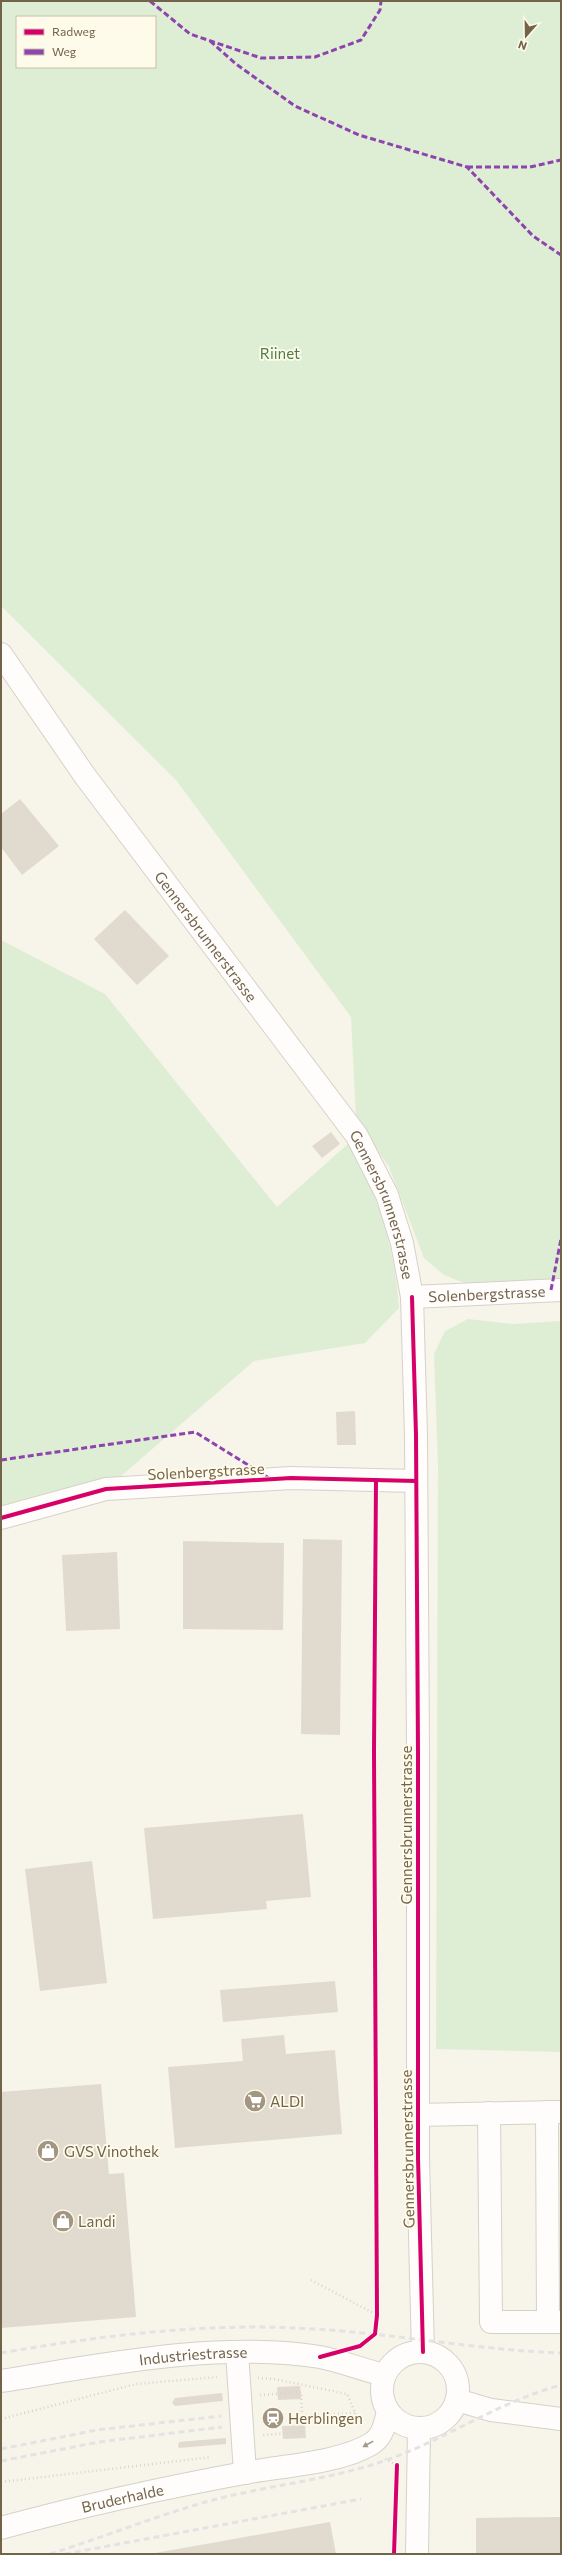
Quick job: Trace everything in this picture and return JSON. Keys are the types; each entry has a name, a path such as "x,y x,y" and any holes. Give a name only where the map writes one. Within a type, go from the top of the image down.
{"street":[{"name":"Gennersbrunnerstrasse","path":"1,654 85,776 357,1136 387,1195 402,1243 412,1297 416,1481 418,2115 423,2352"},
{"name":"Solenbergstrasse","path":"412,1297 561,1290"},
{"name":"Solenbergstrasse","path":"1,1518 106,1489 290,1478 416,1481"},
{"path":"418,2115 488,2113 554,2112 555,2322 491,2322 488,2113"},
{"path":"237,2352 245,2473"},
{"name":"Industriestrasse","path":"1,2381 96,2366 237,2352 320,2357 384,2376"},
{"path":"423,2352 434,2354 451,2368 458,2389 457,2400 452,2412 443,2422 432,2427 419,2429 396,2421 388,2413 382,2401 381,2388 384,2376 390,2365 399,2357 411,2353 423,2352"},
{"path":"457,2400 491,2410 561,2419"},
{"name":"Bruderhalde","path":"1,2528 68,2510 245,2473 310,2463 361,2448 372,2444 381,2434 388,2413"},
{"path":"417,2554 419,2429"}],"path":[{"path":"311,2280 377,2315"},
{"path":"376,2321 377,2307"},
{"path":"1,2418 136,2384 216,2377 274,2379 348,2394 364,2432"},
{"path":"260,2394 301,2392 302,2432 264,2435"},
{"path":"302,2416 355,2413"},
{"path":"380,2455 397,2465"},
{"path":"1,2482 206,2456 217,2458"}],"green space":[{"name":"Riinet","path":"1,1 561,1 561,1290 467,1284 444,1275 424,1258 389,1167 356,1119 351,1017 176,780 1,606"},
{"path":"1,940 105,994 277,1207 349,1143 369,1183 383,1222 393,1263 399,1308 365,1343 254,1361 106,1489 1,1518"},
{"path":"468,1319 512,1324 561,1321 561,2052 436,2049 438,1466 434,1354 445,1331"}],"building":[{"path":"20,799 59,846 22,875 1,847 1,814"},
{"path":"125,910 169,956 137,985 94,939"},
{"path":"331,1132 340,1144 322,1158 312,1146"},
{"path":"355,1411 356,1445 337,1445 336,1412"},
{"path":"303,1539 342,1540 340,1735 301,1734"},
{"path":"183,1541 284,1543 283,1630 183,1629"},
{"path":"117,1552 120,1629 66,1631 62,1555"},
{"path":"303,1814 311,1897 266,1901 267,1909 153,1919 144,1828"},
{"path":"92,1861 107,1983 40,1991 25,1869"},
{"path":"335,1981 338,2012 223,2022 220,1990"},
{"name":"ALDI","path":"284,2035 286,2054 335,2050 342,2134 175,2148 168,2067 243,2061 241,2039"},
{"path":"101,2084 109,2174 124,2173 136,2317 1,2328 1,2092"},
{"path":"300,2386 301,2399 278,2400 277,2387"},
{"path":"222,2393 223,2401 175,2406 172,2403 175,2398"},
{"path":"305,2425 306,2438 283,2439 282,2426"},
{"path":"226,2438 226,2444 179,2448 178,2446 179,2442"},
{"path":"561,2517 561,2554 476,2554 476,2518"},
{"path":"330,2522 336,2554 155,2554 155,2553"}],"railway":[{"path":"1,2353 118,2336 236,2327 275,2327 345,2331 499,2349 561,2353"},
{"path":"50,2554 172,2512 213,2500 363,2468 429,2443 515,2401 561,2385"},
{"path":"1,2449 97,2430 221,2416"},
{"path":"1,2461 99,2442 222,2427"},
{"path":"65,2554 361,2499"}],"marked path":[{"path":"150,1 190,34 261,58 315,57 361,40 380,10 381,1"},
{"path":"210,41 236,64 295,106 359,135 467,167 533,236 561,255"},
{"path":"467,167 530,167 561,160"},
{"path":"551,1290 561,1239"},
{"path":"1,1460 195,1432 269,1478"}],"cycle path":[{"path":"412,1297 416,1435 418,2158 423,2352"},
{"path":"1,1518 106,1489 291,1478 416,1481"},
{"path":"320,2357 360,2346 375,2334 377,2315 374,1752 376,1480"},
{"path":"394,2554 397,2465"}],"place":[{"name":"ALDI","path":"255,2101"},
{"name":"GVS Vinothek","path":"48,2151"},
{"name":"Landi","path":"63,2221"},
{"name":"Herblingen","path":"273,2418"}]}
